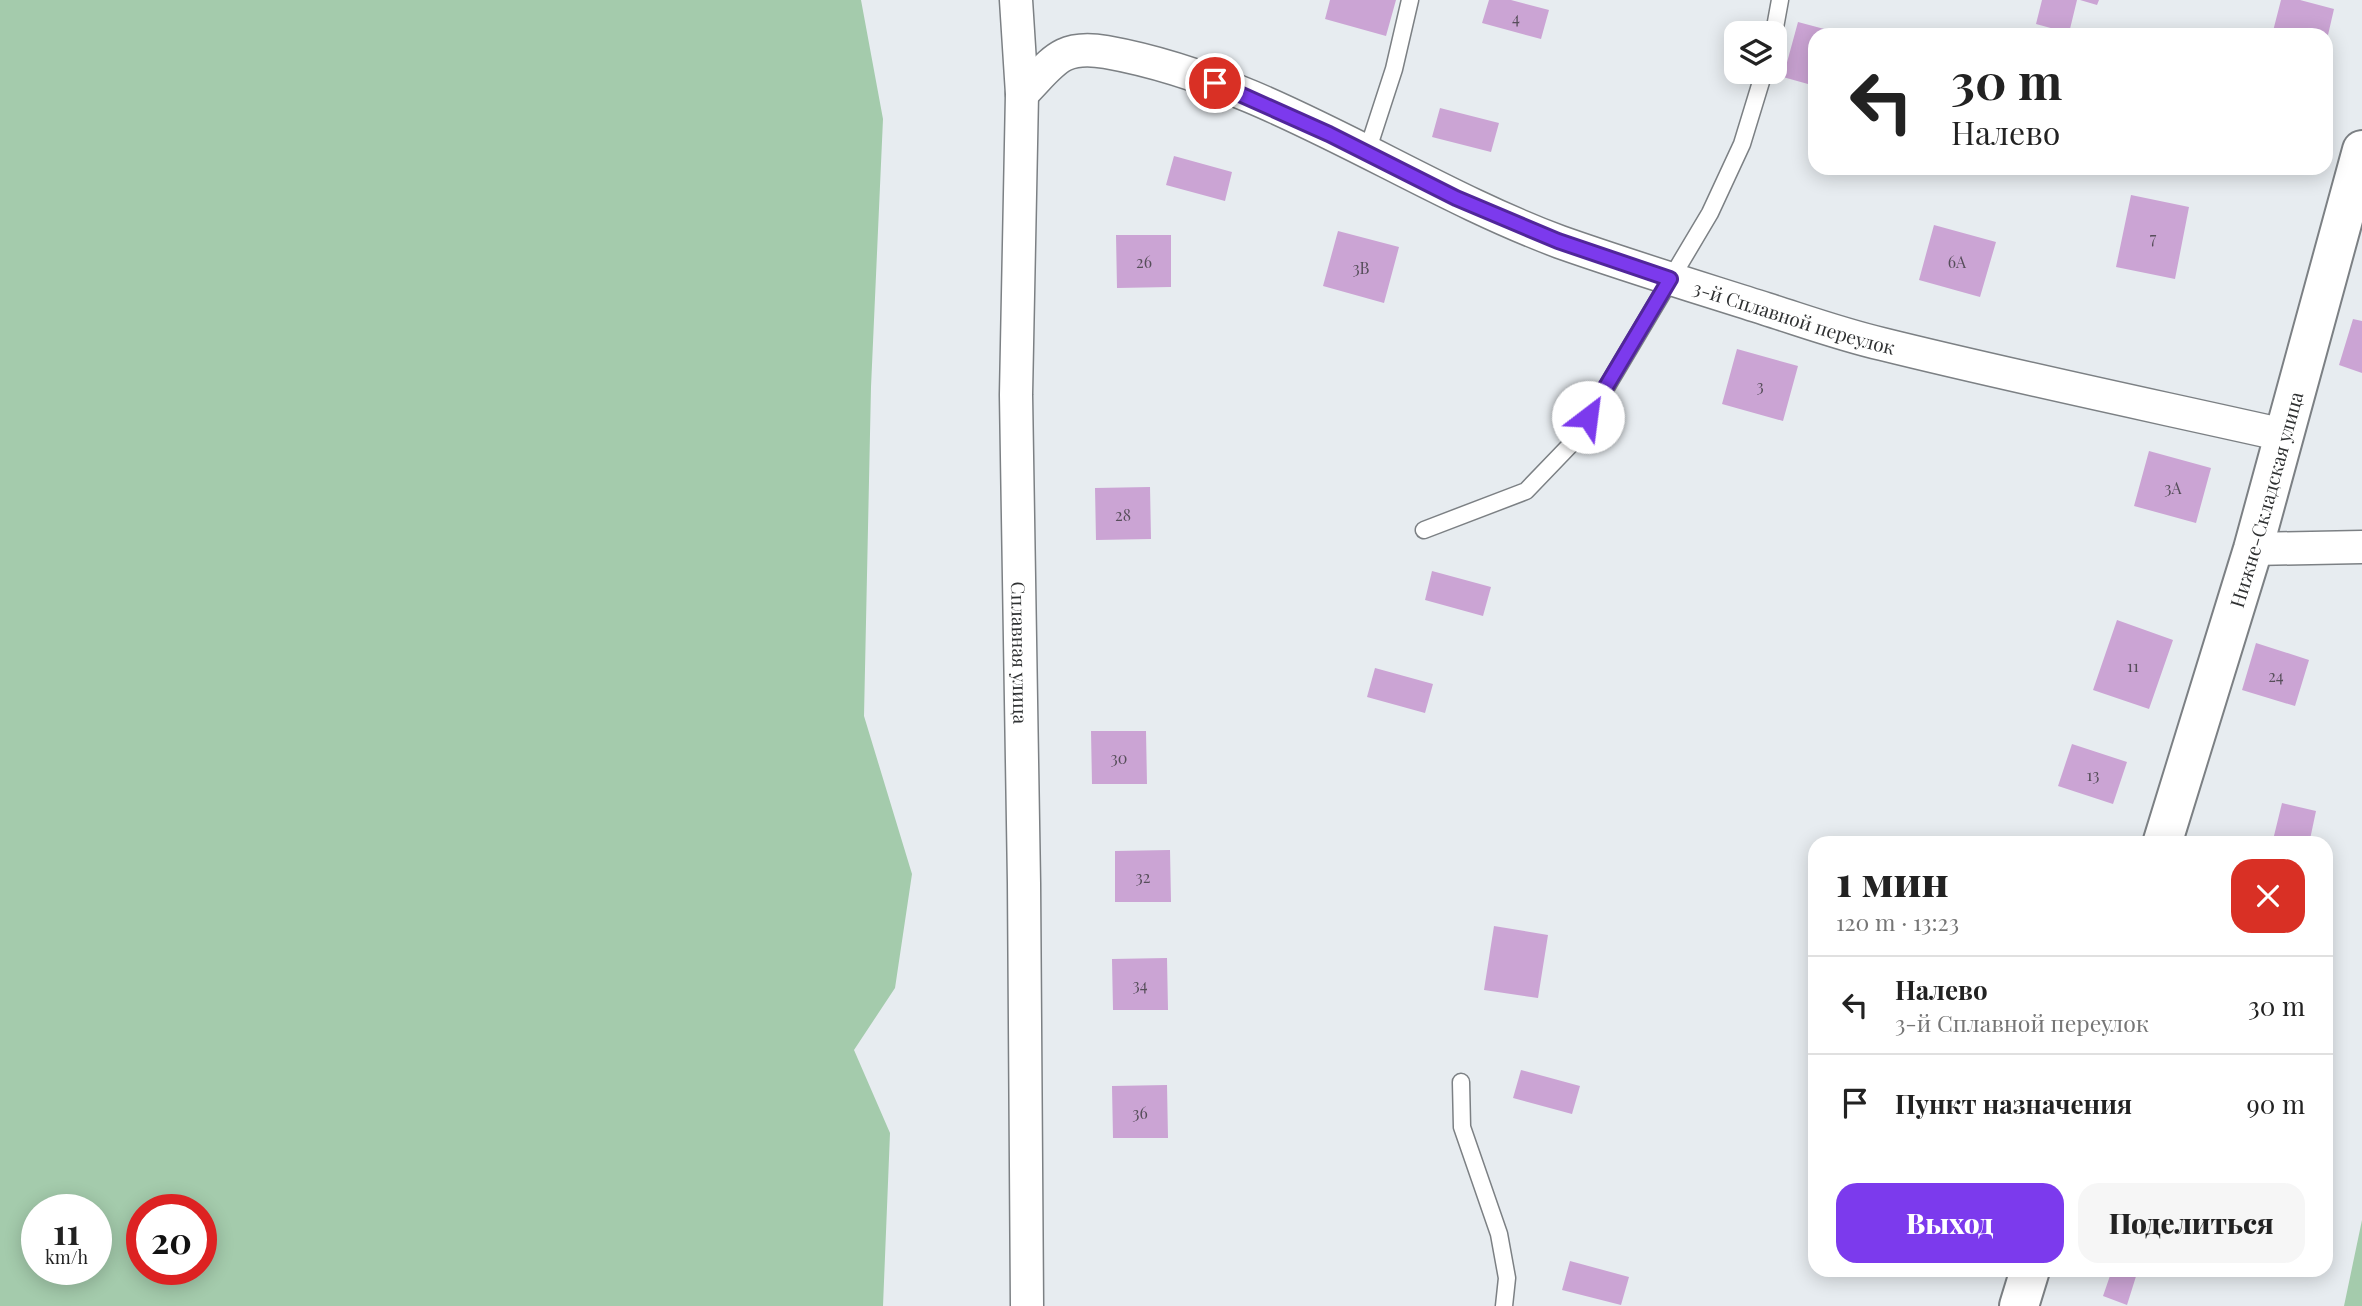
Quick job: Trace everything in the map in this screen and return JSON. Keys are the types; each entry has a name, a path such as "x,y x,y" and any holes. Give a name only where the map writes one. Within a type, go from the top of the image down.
{"street":[{"name":"Сплавная улица","path":"1016,0 1022,94 1016,395 1027,1306"},
{"name":"3-й Сплавной переулок","path":"1022,94 1062,54 1083,50 1107,52 1190,72 1291,116 1456,198 1558,241 1670,279 1879,344 2284,435"},
{"name":"Нижне-Складская улица","path":"2164,836 2253,549 2362,150"},
{"path":"2253,549 2362,547"},
{"path":"2019,1306 2028,1277"}],"lane":[{"path":"1367,152 1394,69 1410,0"},
{"path":"1776,21 1780,0"},
{"path":"1424,530 1526,491 1575,440 1710,213 1742,144 1760,84"},
{"path":"1461,1082 1462,1127 1499,1234 1507,1278 1504,1306"}],"green space":[{"path":"0,0 861,0 883,119 871,387 864,716 912,874 895,988 854,1050 890,1133 883,1306 0,1306"},
{"path":"2362,1220 2362,1306 2344,1306"}],"building":[{"path":"1330,0 1396,0 1386,36 1325,19"},
{"path":"1489,0 1511,0 1549,10 1541,39 1482,23"},
{"path":"2042,0 2077,0 2070,28 2051,28 2036,24"},
{"path":"2080,0 2099,0 2097,5"},
{"path":"2281,0 2300,0 2334,9 2330,28 2274,28"},
{"path":"1798,22 1820,28 1808,28 1808,84 1787,78 1787,62"},
{"path":"1440,108 1499,123 1491,152 1432,137"},
{"path":"1174,156 1232,172 1225,201 1166,185"},
{"path":"2131,195 2189,207 2175,279 2116,267"},
{"path":"1934,225 1996,242 1980,297 1919,280"},
{"path":"1338,231 1399,247 1384,303 1323,286"},
{"path":"1116,235 1171,235 1171,287 1117,288"},
{"path":"2353,319 2362,321 2362,373 2339,365"},
{"path":"1737,349 1798,366 1783,421 1722,404"},
{"path":"2149,451 2211,468 2196,523 2134,506"},
{"path":"1150,487 1151,539 1096,540 1095,488"},
{"path":"1432,571 1491,587 1483,616 1425,600"},
{"path":"2117,620 2173,640 2149,709 2093,690"},
{"path":"2256,643 2309,660 2295,706 2242,690"},
{"path":"1375,668 1433,684 1425,713 1367,697"},
{"path":"1091,731 1146,731 1147,784 1092,784"},
{"path":"2072,744 2127,762 2113,804 2058,786"},
{"path":"2282,803 2316,811 2311,836 2274,836"},
{"path":"1170,850 1171,902 1115,902 1115,851"},
{"path":"1494,926 1548,935 1538,998 1484,990"},
{"path":"1167,958 1168,1010 1113,1010 1112,959"},
{"path":"1521,1070 1580,1086 1572,1114 1513,1098"},
{"path":"1167,1085 1168,1138 1113,1138 1112,1086"},
{"path":"1570,1261 1629,1277 1621,1305 1562,1290"},
{"path":"2110,1277 2136,1277 2127,1305 2103,1296"}],"route":[{"path":"1215,83 1367,152 1456,198 1558,241 1670,279 1588,417"}]}
